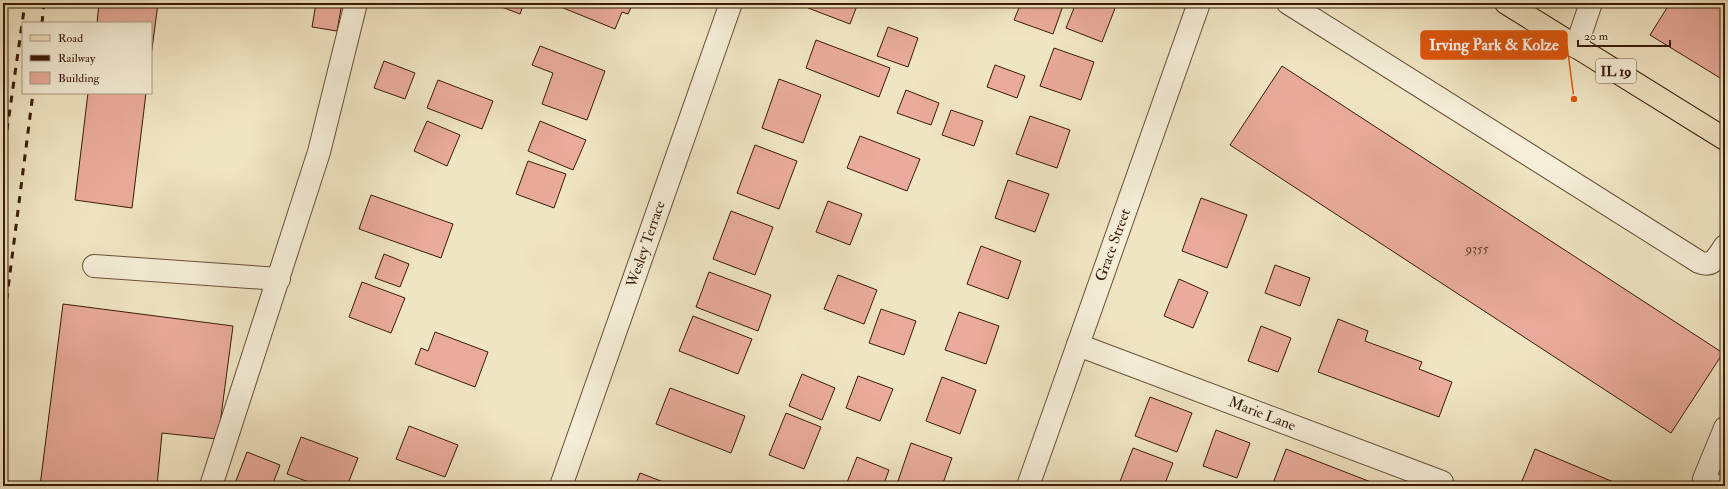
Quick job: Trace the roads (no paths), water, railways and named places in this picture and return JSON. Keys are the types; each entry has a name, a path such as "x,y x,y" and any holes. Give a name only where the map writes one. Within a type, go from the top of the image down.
{"main road":[{"name":"IL 19","path":"1506,3 1725,139"}],"street":[{"path":"211,486 319,152 356,3"},
{"name":"Wesley Terrace","path":"561,486 731,3"},
{"name":"Grace Street","path":"1028,486 1199,3"},
{"path":"1288,3 1700,262 1707,265 1712,263 1725,246"},
{"path":"1576,46 1591,3"},
{"path":"94,266 279,279"},
{"name":"Marie Lane","path":"1078,345 1442,482 1441,486"},
{"path":"1716,486 1704,479 1725,428"}],"railway":[{"path":"22,22 25,3"},
{"path":"42,22 44,3"},
{"path":"3,158 22,24"},
{"path":"3,328 33,94"}],"place":[{"name":"Irving Park & Kolze","path":"1574,99"}]}
